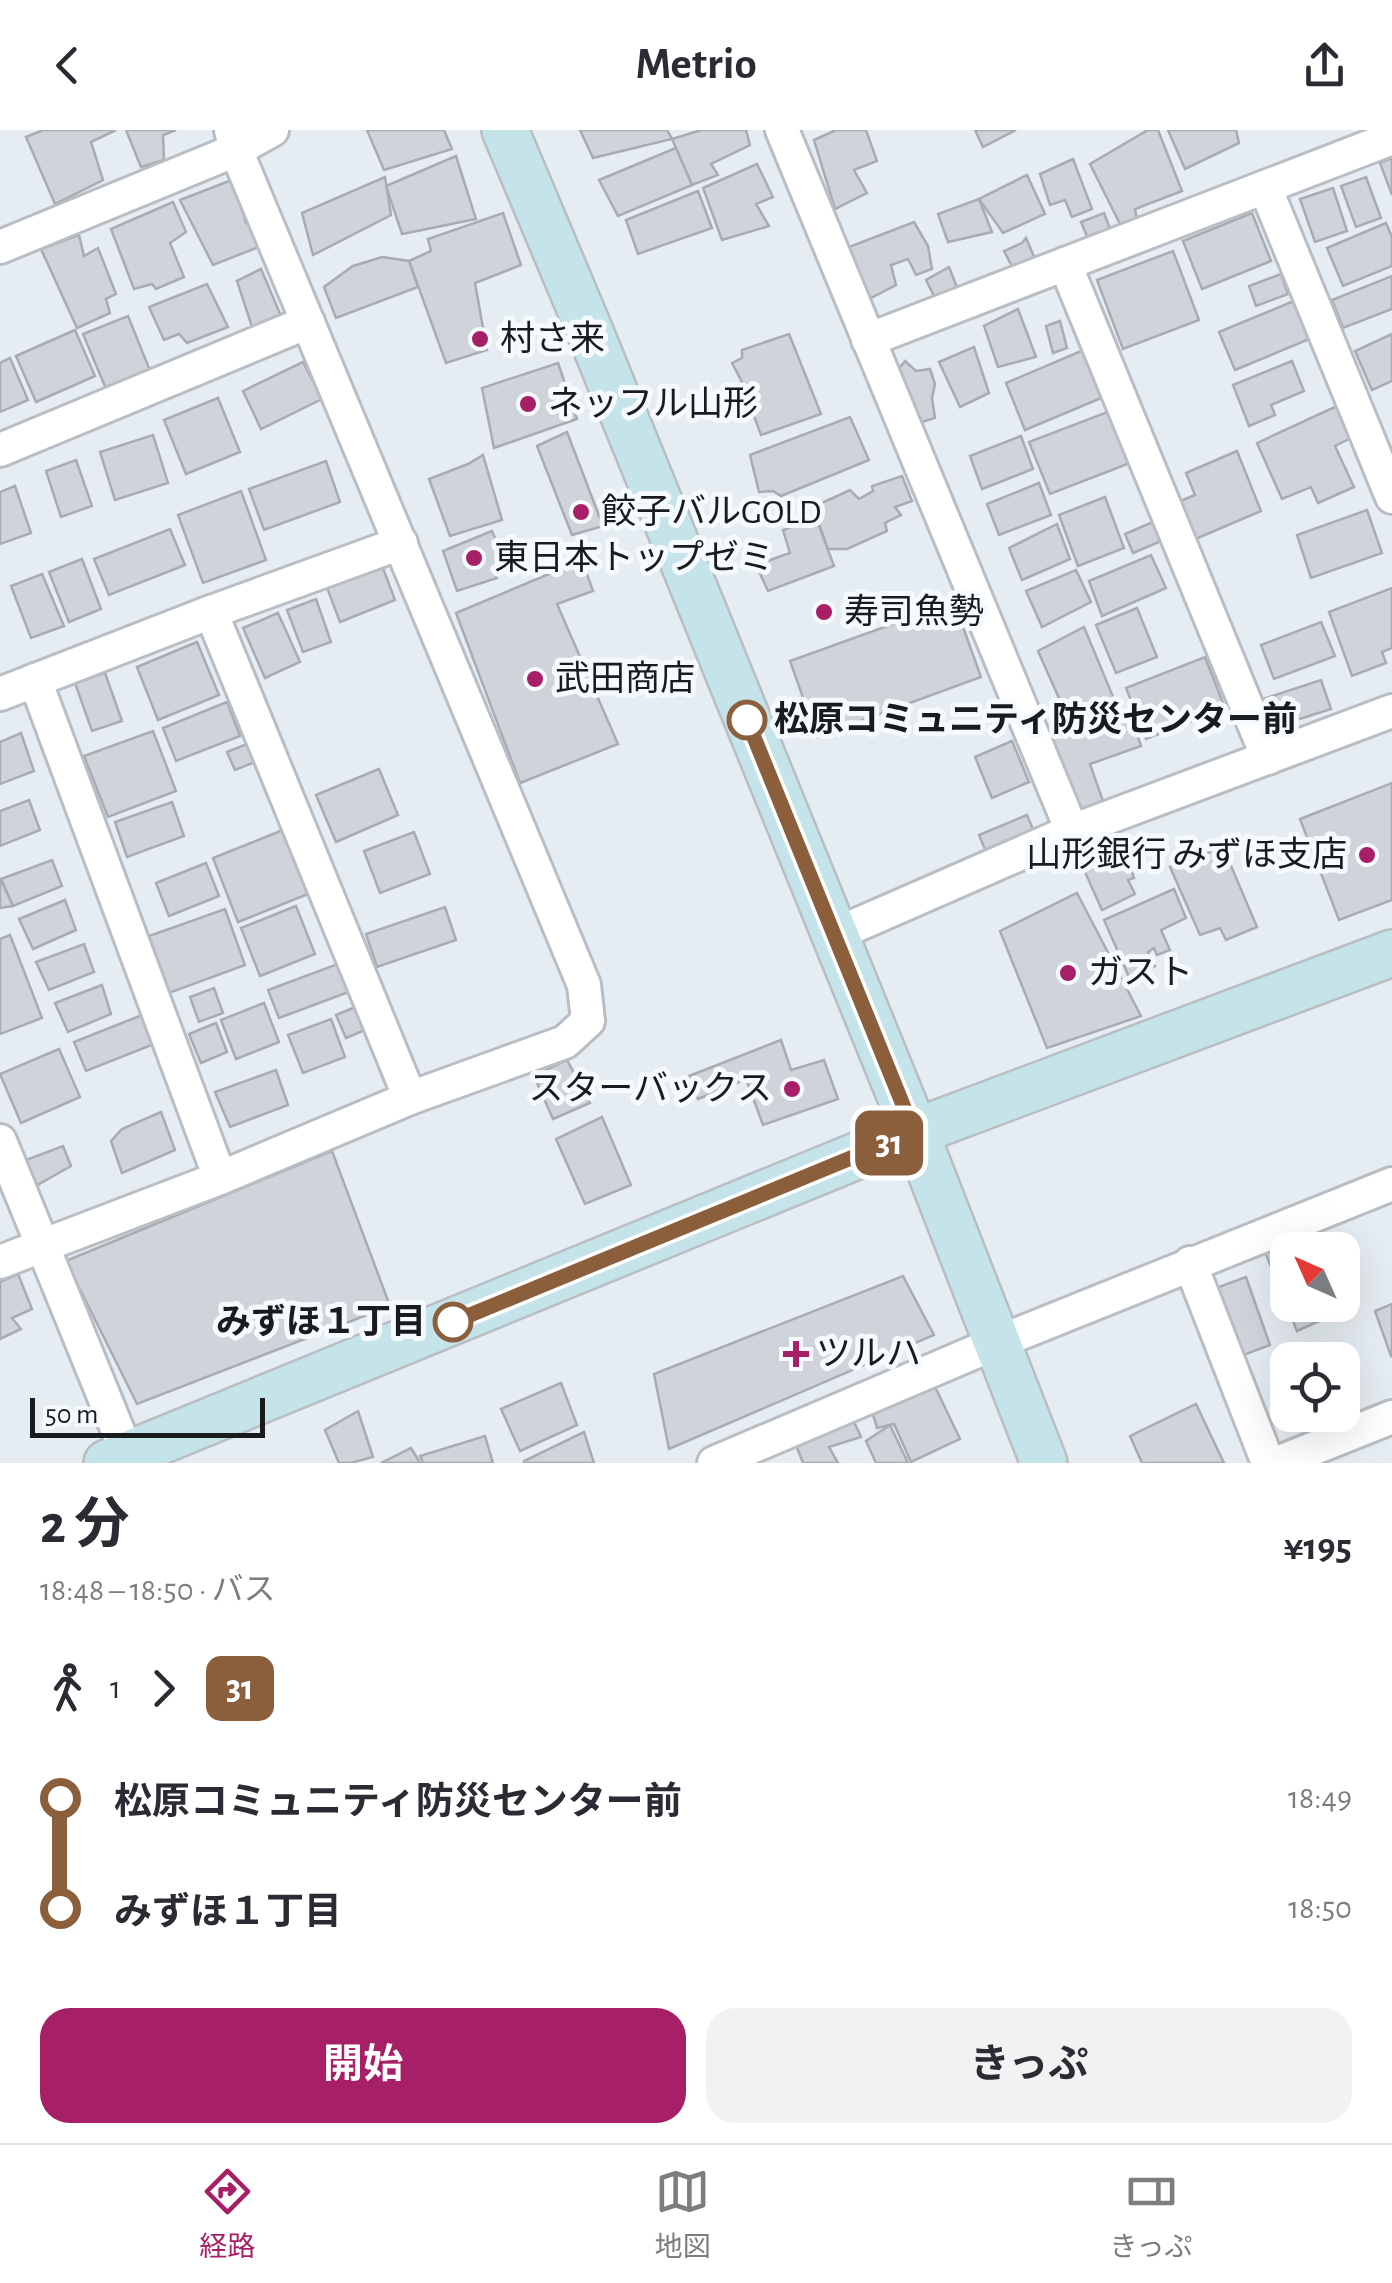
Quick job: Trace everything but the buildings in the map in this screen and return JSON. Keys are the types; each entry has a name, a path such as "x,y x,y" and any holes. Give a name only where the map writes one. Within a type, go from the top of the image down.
{"street":[{"path":"0,246 234,140 272,130"},
{"path":"505,130 914,1132 1044,1463"},
{"path":"782,130 1072,831"},
{"path":"868,340 1392,138"},
{"path":"0,1262 220,1178 410,1098 565,1042 588,1021 584,985 234,140"},
{"path":"1264,187 1392,496"},
{"path":"1066,264 1268,758"},
{"path":"0,450 308,322"},
{"path":"0,694 401,543"},
{"path":"211,612 410,1098"},
{"path":"35,680 220,1178"},
{"path":"834,935 1072,831 1392,712"},
{"path":"0,1141 122,1460 914,1132 1392,953"},
{"path":"714,1463 773,1452 996,1343 1392,1184"},
{"path":"1190,1263 1268,1463"},
{"path":"1277,1463 1392,1417"}],"bus line":[{"name":"31","path":"453,1322 914,1132 747,720"}],"place":[{"name":"村さ来","path":"480,339"},
{"name":"ネッフル山形","path":"528,404"},
{"name":"餃子バルGOLD","path":"581,512"},
{"name":"東日本トップゼミ","path":"474,558"},
{"name":"寿司魚勢","path":"824,612"},
{"name":"武田商店","path":"535,679"},
{"name":"松原コミュニティ防災センター前","path":"747,720"},
{"name":"山形銀行 みずほ支店","path":"1367,855"},
{"name":"ガスト","path":"1068,973"},
{"name":"スターバックス","path":"792,1089"},
{"name":"みずほ１丁目","path":"453,1322"},
{"name":"ツルハ","path":"796,1354"}]}
